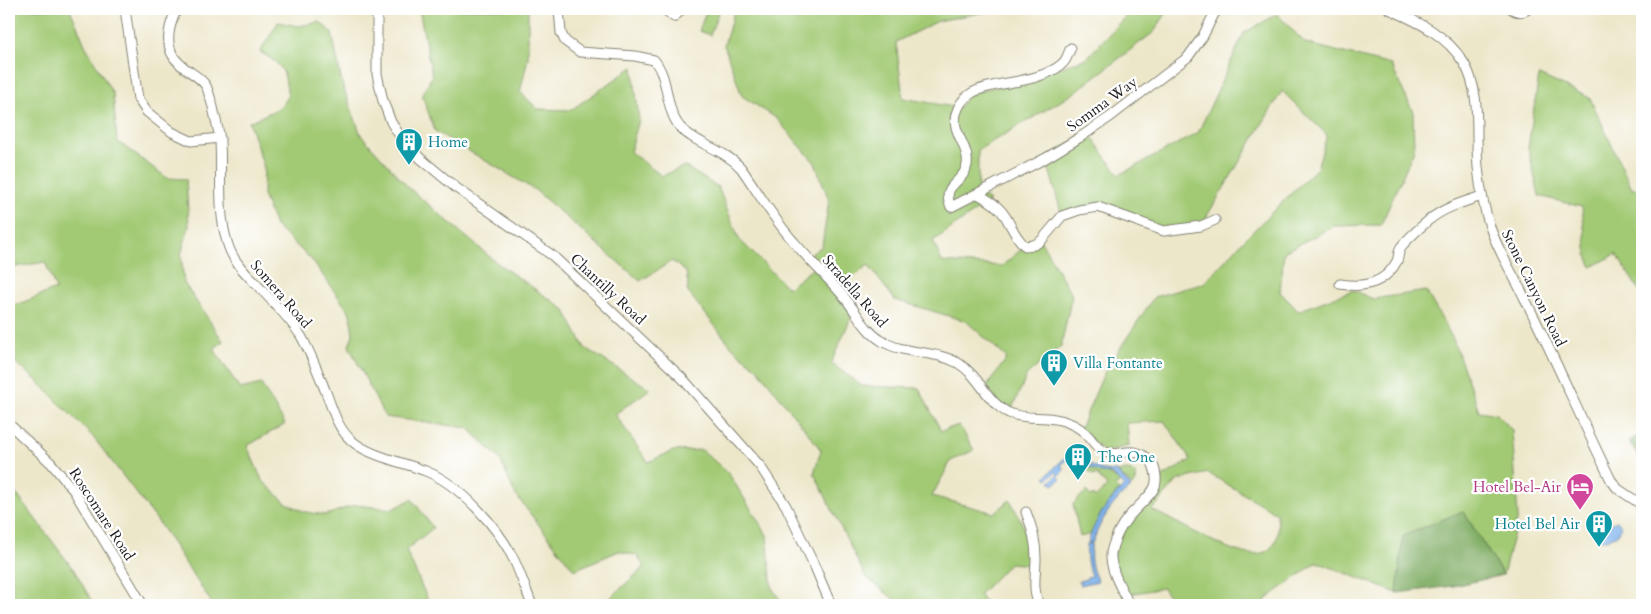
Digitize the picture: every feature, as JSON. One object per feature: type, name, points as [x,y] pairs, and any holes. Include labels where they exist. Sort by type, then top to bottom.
[{"type":"street","points":[[125,9],[138,99],[147,112],[172,132],[191,141],[220,138]]},
{"type":"street","name":"Somera Road","points":[[177,9],[169,29],[170,52],[180,64],[193,73],[206,86],[220,138],[223,228],[229,247],[238,264],[300,335],[315,365],[339,426],[351,440],[366,450],[430,473],[454,488],[471,504],[504,542],[532,605]]},
{"type":"street","name":"Chantilly Road","points":[[377,9],[377,74],[382,101],[390,122],[400,136],[420,158],[455,187],[553,256],[683,379],[760,466],[786,506],[831,605]]},
{"type":"street","name":"Stradella Road","points":[[559,9],[561,33],[566,41],[580,52],[635,56],[654,60],[662,73],[670,109],[682,129],[733,160],[741,168],[792,241],[845,298],[874,336],[893,347],[933,354],[957,362],[978,379],[991,399],[1000,408],[1010,413],[1022,416],[1055,418],[1080,429],[1096,447],[1104,452],[1116,453],[1130,450],[1139,452],[1152,462],[1157,479],[1155,488],[1151,496],[1125,520],[1117,534],[1110,556],[1114,574],[1130,605]]},
{"type":"street","points":[[664,9],[674,17],[682,9]]},
{"type":"street","name":"Somma Way","points":[[1069,50],[1067,58],[1062,64],[1047,73],[1027,80],[985,88],[970,94],[963,100],[956,113],[956,124],[966,153],[967,167],[948,192],[951,207],[1079,138],[1118,111],[1188,57],[1219,9]]},
{"type":"street","name":"Stone Canyon Road","points":[[1388,9],[1419,23],[1444,38],[1465,65],[1475,99],[1478,167],[1482,196],[1495,242],[1523,294],[1610,480],[1618,489],[1642,505]]},
{"type":"street","points":[[1512,9],[1519,11],[1528,9]]},
{"type":"street","points":[[978,194],[990,201],[1005,215],[1014,233],[1025,246],[1034,245],[1041,241],[1062,216],[1098,206],[1164,231],[1201,226],[1215,220]]},
{"type":"street","points":[[1340,284],[1355,286],[1376,282],[1392,269],[1398,260],[1399,248],[1431,219],[1444,211],[1482,196]]},
{"type":"street","name":"Roscomare Road","points":[[9,424],[51,463],[74,491],[143,605]]},
{"type":"street","points":[[1026,512],[1034,540],[1036,558],[1035,589],[1040,605]]},
{"type":"green space","points":[[9,9],[70,9],[85,45],[113,94],[117,141],[167,178],[186,179],[189,227],[181,254],[184,283],[223,341],[214,349],[240,389],[261,384],[285,424],[247,446],[262,480],[286,503],[305,512],[326,515],[355,505],[393,509],[412,499],[433,528],[406,550],[430,605],[213,605],[157,520],[93,437],[35,379],[9,357],[9,308],[56,289],[45,262],[9,268]]},
{"type":"green space","points":[[419,9],[528,9],[528,58],[520,92],[538,109],[571,110],[633,67],[639,120],[630,152],[662,176],[684,166],[718,187],[739,239],[788,288],[816,266],[807,257],[822,246],[829,200],[815,163],[776,118],[742,96],[724,45],[735,9],[1000,9],[938,21],[896,42],[903,98],[959,108],[969,94],[1041,74],[1087,58],[1132,9],[1169,9],[1154,32],[1071,95],[978,150],[978,194],[990,201],[933,241],[942,262],[1002,266],[1025,246],[1041,241],[1072,295],[1061,346],[1027,375],[1010,413],[985,389],[1007,358],[966,321],[895,300],[868,265],[838,290],[854,311],[831,363],[862,386],[919,388],[941,431],[959,425],[974,450],[951,461],[932,496],[994,513],[1010,500],[1028,539],[1031,565],[1010,563],[979,595],[988,605],[898,605],[896,601],[865,576],[814,473],[821,450],[758,369],[732,347],[687,291],[686,272],[672,261],[640,281],[535,190],[435,131],[422,95],[432,76]]},
{"type":"green space","points":[[707,9],[719,10],[710,35],[699,31]]},
{"type":"green space","points":[[1277,14],[1305,43],[1391,65],[1413,112],[1414,150],[1381,225],[1334,226],[1284,252],[1280,292],[1298,311],[1353,290],[1373,299],[1426,291],[1453,339],[1479,411],[1497,414],[1512,430],[1518,517],[1503,575],[1463,511],[1404,536],[1397,593],[1317,562],[1265,600],[1267,605],[1174,605],[1163,588],[1124,595],[1114,557],[1127,524],[1159,491],[1162,477],[1191,460],[1164,421],[1127,423],[1129,446],[1104,452],[1080,429],[1105,371],[1154,297],[1204,283],[1246,238],[1317,168],[1327,135],[1282,91],[1201,226],[1164,231],[1098,207],[1062,216],[1046,158],[1088,132],[1119,175],[1198,133],[1244,33]],"holes":[[[1208,473],[1276,513],[1278,523],[1276,540],[1267,551],[1260,554],[1251,554],[1236,551],[1222,545],[1152,510],[1178,480]]]},
{"type":"green space","points":[[278,22],[298,26],[320,22],[332,33],[342,84],[361,135],[409,188],[497,263],[564,309],[585,348],[650,389],[615,414],[648,462],[673,451],[702,450],[729,474],[767,535],[772,588],[784,605],[598,605],[607,601],[644,567],[638,556],[619,551],[574,570],[515,494],[500,459],[468,428],[385,417],[349,346],[353,334],[350,313],[311,259],[275,226],[263,195],[264,168],[249,122],[280,108],[288,97],[284,74],[279,65],[260,52]]},
{"type":"green space","points":[[1539,75],[1590,98],[1632,189],[1642,188],[1642,295],[1616,254],[1592,267],[1587,256],[1582,207],[1539,196],[1528,148]]},
{"type":"green space","points":[[1642,434],[1642,459],[1628,441]]},
{"type":"green space","points":[[1088,467],[1109,474],[1120,482],[1115,486],[1119,490],[1101,513],[1091,534],[1080,537],[1073,504],[1086,491],[1091,497],[1093,495],[1095,498],[1107,486],[1096,474],[1094,476],[1086,469]]},
{"type":"green space","points":[[1132,471],[1136,475],[1136,482],[1132,486],[1118,472]]},
{"type":"green space","points":[[9,487],[18,496],[74,570],[94,605],[9,605]]},
{"type":"green space","points":[[1463,511],[1503,575],[1453,586],[1397,593],[1403,536]]},
{"type":"water","points":[[1073,450],[1092,466],[1103,470],[1116,471],[1131,487],[1108,512],[1099,526],[1093,542],[1088,543],[1102,512],[1124,486],[1112,474],[1101,473],[1088,467],[1085,468],[1080,463],[1075,467],[1068,459],[1061,465],[1065,469],[1058,476],[1061,479],[1053,485],[1050,482],[1058,474],[1056,472],[1047,479],[1045,477]]},
{"type":"water","points":[[1617,521],[1621,525],[1617,535],[1607,540],[1600,539],[1601,532],[1605,527]]},
{"type":"water","points":[[1092,543],[1091,563],[1098,581],[1080,585],[1079,581],[1091,576],[1087,544]]},
{"type":"place","name":"Home","points":[[409,166]]},
{"type":"place","name":"Villa Fontante","points":[[1054,387]]},
{"type":"place","name":"The One","points":[[1078,481]]},
{"type":"place","name":"Hotel Bel-Air","points":[[1580,511]]},
{"type":"place","name":"Hotel Bel Air","points":[[1599,548]]}]
